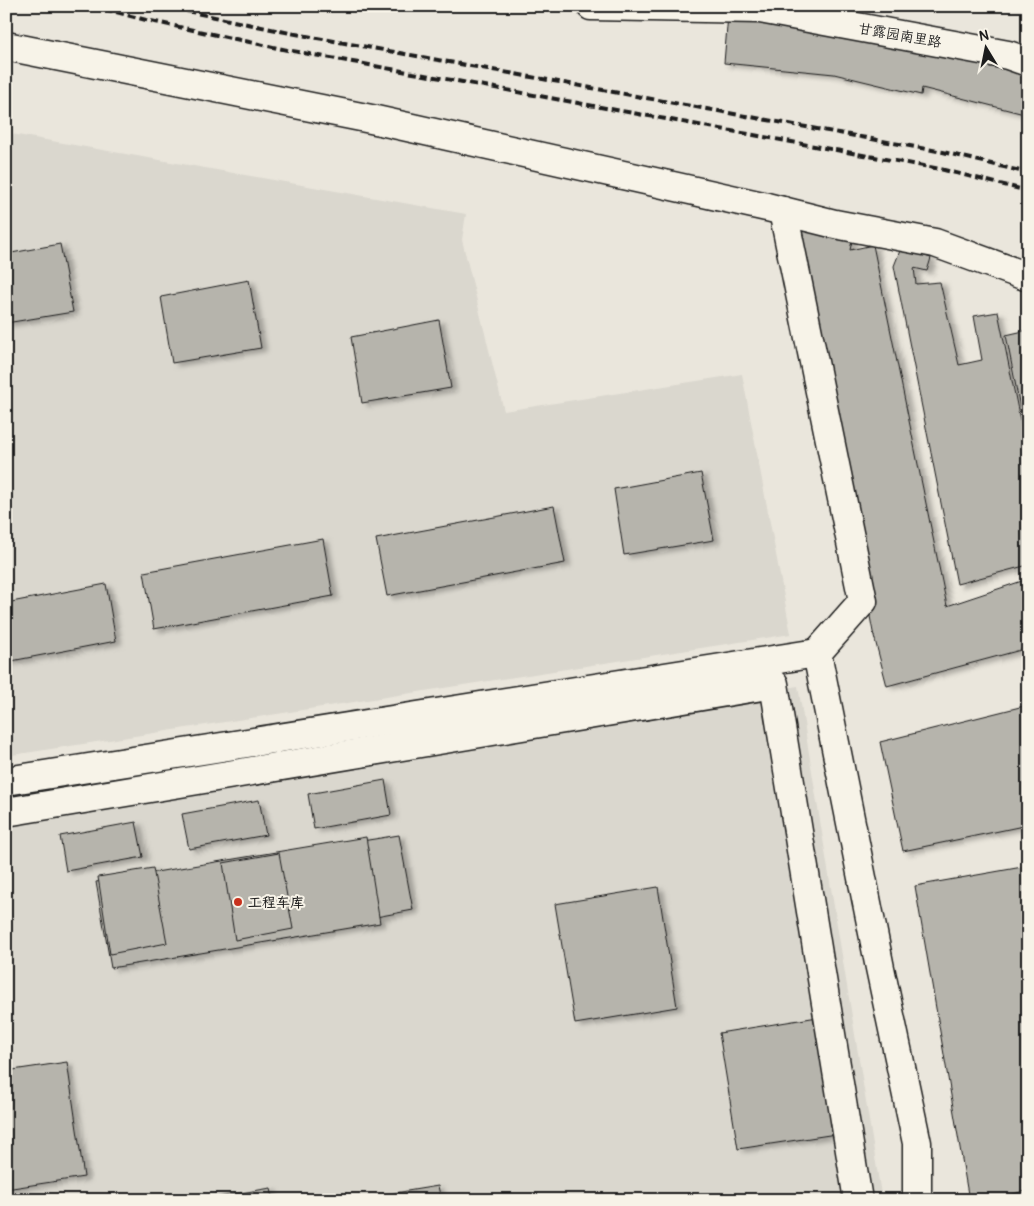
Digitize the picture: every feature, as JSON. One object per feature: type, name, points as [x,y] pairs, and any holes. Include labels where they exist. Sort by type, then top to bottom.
[{"type":"street","name":"甘露园南里路","points":[[591,6],[760,9],[1008,55],[1028,62]]},
{"type":"street","points":[[6,46],[376,120],[835,224],[935,243],[1028,277]]},
{"type":"street","points":[[6,781],[817,653],[863,601],[783,211]]},
{"type":"street","points":[[817,653],[917,1143],[917,1200]]},
{"type":"street","points":[[6,812],[774,684],[858,1200]]},
{"type":"shaded area","points":[[6,133],[466,214],[462,240],[504,411],[742,374],[791,634],[6,756]]},
{"type":"shaded area","points":[[798,686],[882,1200],[6,1200],[6,816]]},
{"type":"building","points":[[728,15],[936,50],[1028,75],[1028,115],[922,88],[921,95],[834,74],[724,63]]},
{"type":"building","points":[[802,225],[853,236],[850,250],[873,245],[947,606],[1028,579],[1028,648],[887,686],[873,632],[798,244]]},
{"type":"building","points":[[60,244],[73,312],[6,323],[6,254]]},
{"type":"building","points":[[901,248],[931,258],[927,271],[914,268],[916,284],[940,282],[959,365],[982,360],[974,316],[998,312],[1028,459],[1028,565],[957,584],[894,266]]},
{"type":"building","points":[[249,280],[261,348],[172,363],[161,297]]},
{"type":"building","points":[[439,320],[451,388],[362,403],[351,337]]},
{"type":"building","points":[[1028,330],[1028,412],[1021,413],[1006,335]]},
{"type":"building","points":[[1028,425],[1028,454],[1021,426]]},
{"type":"building","points":[[701,473],[714,540],[624,555],[614,489]]},
{"type":"building","points":[[554,506],[565,563],[387,596],[376,539]]},
{"type":"building","points":[[323,539],[333,596],[154,629],[144,572]]},
{"type":"building","points":[[106,584],[116,641],[6,662],[6,603]]},
{"type":"building","points":[[1028,705],[1028,825],[903,851],[880,742]]},
{"type":"building","points":[[385,780],[391,815],[314,829],[308,794]]},
{"type":"building","points":[[259,800],[266,835],[189,849],[182,814]]},
{"type":"building","points":[[136,822],[143,857],[66,871],[60,836]]},
{"type":"building","points":[[399,835],[413,910],[355,921],[344,844]]},
{"type":"building","name":"工程车库","points":[[366,837],[380,923],[111,968],[96,882]]},
{"type":"building","points":[[279,853],[293,929],[235,940],[223,863]]},
{"type":"building","points":[[1028,866],[1028,1190],[991,1200],[969,1200],[915,886]]},
{"type":"building","points":[[153,868],[167,943],[110,954],[98,877]]},
{"type":"building","points":[[658,887],[677,1007],[575,1024],[555,904]]},
{"type":"building","points":[[830,1015],[849,1132],[738,1149],[719,1033]]},
{"type":"building","points":[[67,1062],[84,1177],[6,1189],[6,1071]]},
{"type":"building","points":[[438,1186],[441,1200],[352,1200]]},
{"type":"building","points":[[271,1188],[273,1200],[199,1200]]},
{"type":"railway","points":[[93,6],[146,20],[287,50],[940,169],[1028,191]]},
{"type":"railway","points":[[163,6],[290,33],[943,152],[1028,173]]},
{"type":"place","name":"工程车库","points":[[238,902]]}]
